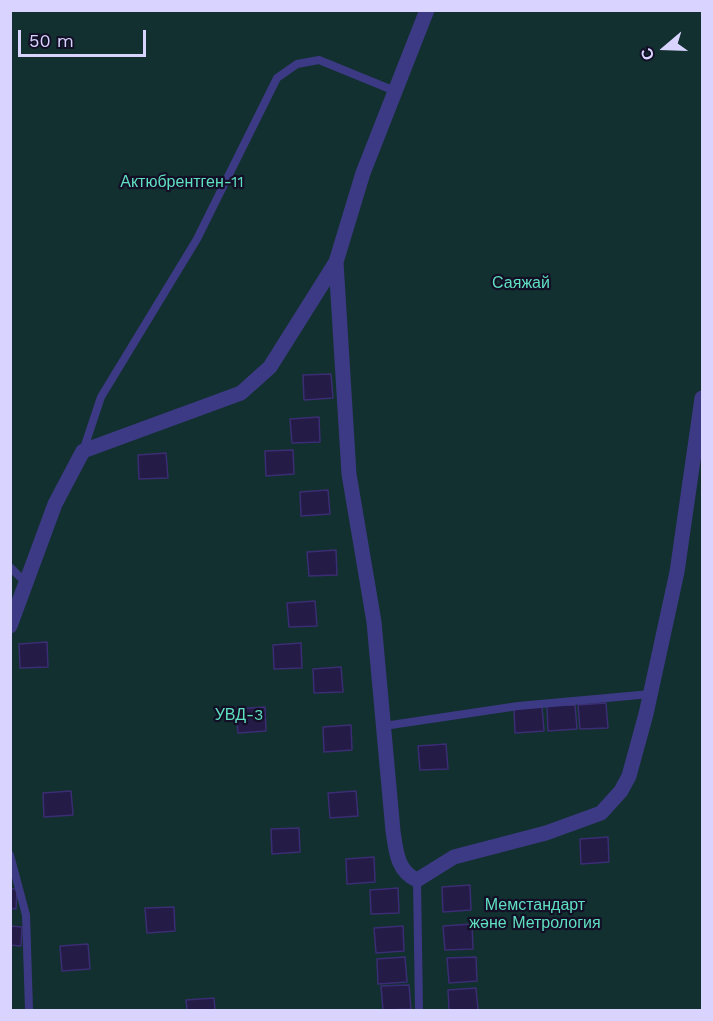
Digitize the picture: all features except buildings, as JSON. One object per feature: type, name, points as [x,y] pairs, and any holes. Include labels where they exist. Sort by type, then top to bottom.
[{"type":"street","points":[[10,626],[55,504],[82,451],[241,393],[270,367],[336,262],[363,173],[427,10]]},
{"type":"street","points":[[336,262],[349,474],[374,622],[398,861],[407,875],[417,880],[454,857],[546,833],[601,813],[612,804],[629,776],[651,694],[676,572],[702,398]]},
{"type":"lane","points":[[82,451],[101,397],[197,239],[277,78],[297,64],[319,60],[395,91]]},
{"type":"lane","points":[[10,567],[26,583]]},
{"type":"lane","points":[[384,726],[518,706],[651,694]]},
{"type":"lane","points":[[10,855],[26,915],[28,1011]]},
{"type":"lane","points":[[417,880],[419,1011]]},
{"type":"green space","points":[[10,11],[702,11],[702,1010],[11,1010]]},
{"type":"park label","name":"Актюбрентген-11","points":[[182,182]]},
{"type":"park label","name":"Саяжай","points":[[521,283]]},
{"type":"park label","name":"УВД-3","points":[[239,715]]},
{"type":"park label","name":"Мемстандарт және Метрология","points":[[535,914]]}]
